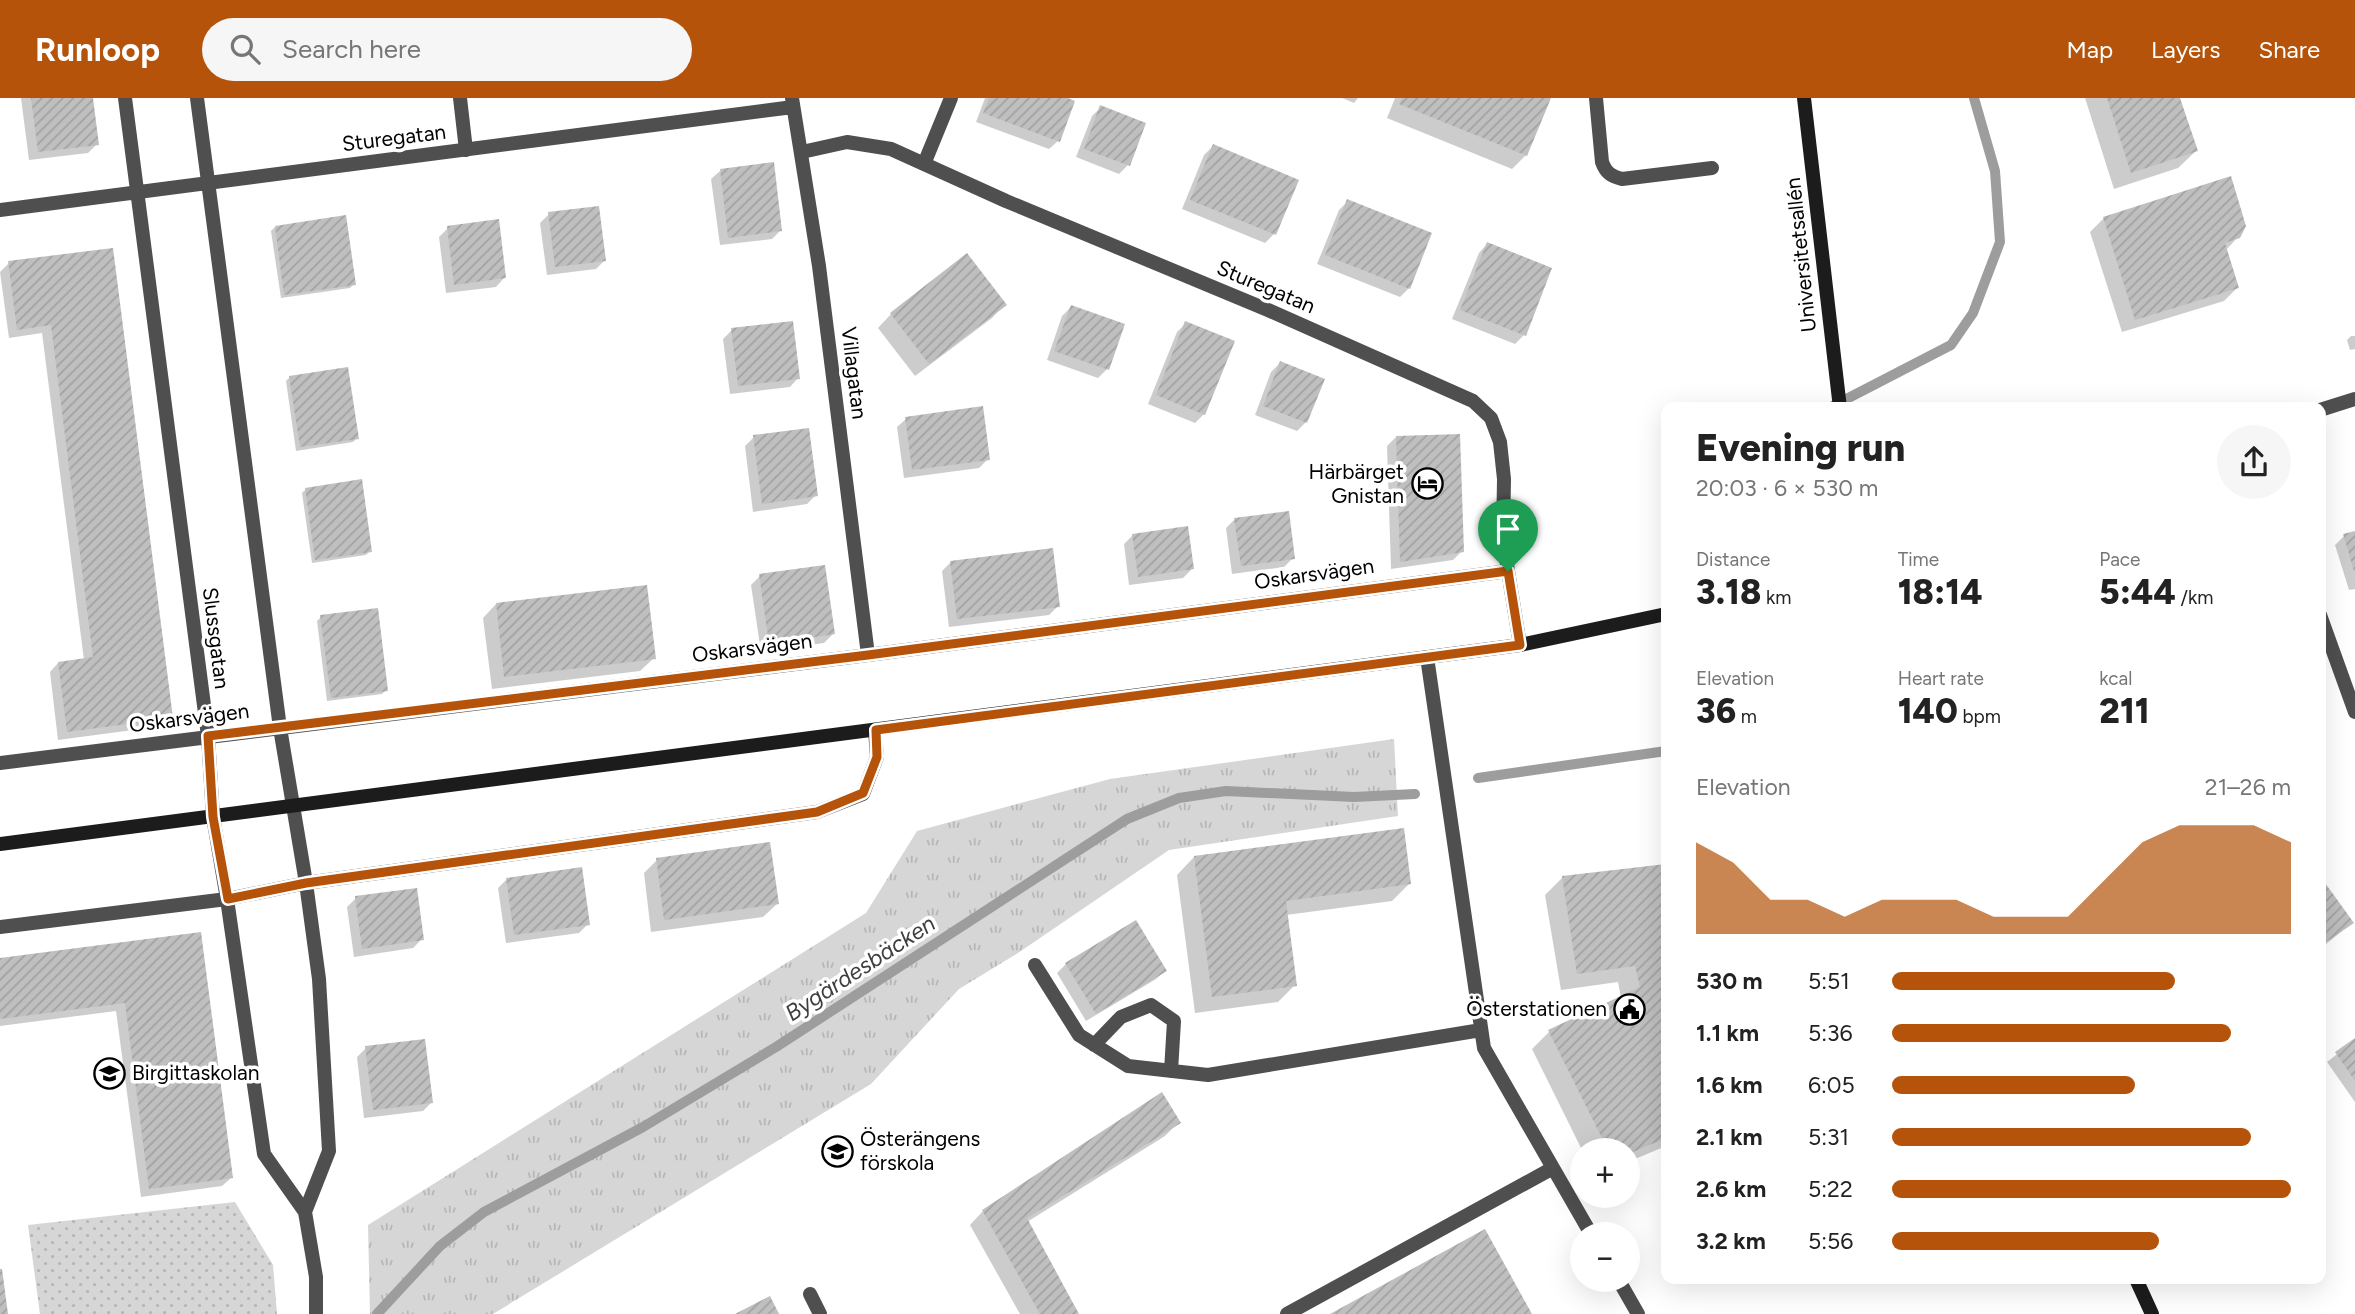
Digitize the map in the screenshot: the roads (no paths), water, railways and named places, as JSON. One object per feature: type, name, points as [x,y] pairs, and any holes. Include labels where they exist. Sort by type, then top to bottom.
[{"type":"street","name":"Slussgatan","points":[[125,98],[208,736],[213,817],[228,899],[264,1154],[305,1212],[316,1277],[316,1314]]},
{"type":"street","points":[[197,98],[280,727],[319,979],[329,1151],[305,1212]]},
{"type":"street","points":[[460,98],[466,150]]},
{"type":"street","points":[[924,164],[950,98]]},
{"type":"street","points":[[1596,98],[1602,162],[1605,170],[1612,176],[1622,179],[1712,168]]},
{"type":"street","name":"Universitetsallén","points":[[1804,98],[1839,402]]},
{"type":"street","name":"Sturegatan","points":[[0,210],[466,150],[792,103]]},
{"type":"street","name":"Villagatan","points":[[792,103],[802,152],[868,655]]},
{"type":"street","name":"Sturegatan","points":[[802,152],[848,142],[891,149],[1473,401],[1491,418],[1500,442],[1504,479],[1503,540],[1520,645]]},
{"type":"street","points":[[2326,409],[2355,399]]},
{"type":"street","name":"Oskarsvägen","points":[[0,763],[868,655],[1508,571]]},
{"type":"street","points":[[0,844],[1520,645],[1661,615]]},
{"type":"street","points":[[2326,632],[2355,712]]},
{"type":"street","points":[[1426,657],[1483,1048],[1584,1222]]},
{"type":"street","points":[[0,927],[228,899],[306,883],[817,812],[863,793],[877,757],[876,730]]},
{"type":"street","points":[[1035,964],[1079,1035],[1128,1066],[1208,1075],[1480,1030]]},
{"type":"street","points":[[1094,1045],[1121,1017],[1151,1005],[1174,1021],[1171,1071]]},
{"type":"street","points":[[1287,1314],[1553,1168]]},
{"type":"street","points":[[2138,1284],[2152,1314]]},
{"type":"street","points":[[1625,1292],[1638,1314]]},
{"type":"street","points":[[810,1294],[820,1314]]},
{"type":"waterway","name":"Bygärdesbäcken","points":[[1841,402],[1951,345],[1973,313],[2000,242],[1995,171],[1974,98]]},
{"type":"waterway","name":"Bygärdesbäcken","points":[[1478,778],[1661,752]]},
{"type":"waterway","name":"Bygärdesbäcken","points":[[377,1314],[440,1246],[484,1212],[643,1127],[776,1047],[1127,819],[1179,798],[1226,791],[1354,797],[1415,794]]},
{"type":"place","name":"Härbärget Gnistan","points":[[1427,484]]},
{"type":"place","name":"Österstationen","points":[[1630,1009]]},
{"type":"place","name":"Birgittaskolan","points":[[109,1073]]},
{"type":"place","name":"Österängens förskola","points":[[837,1151]]}]
